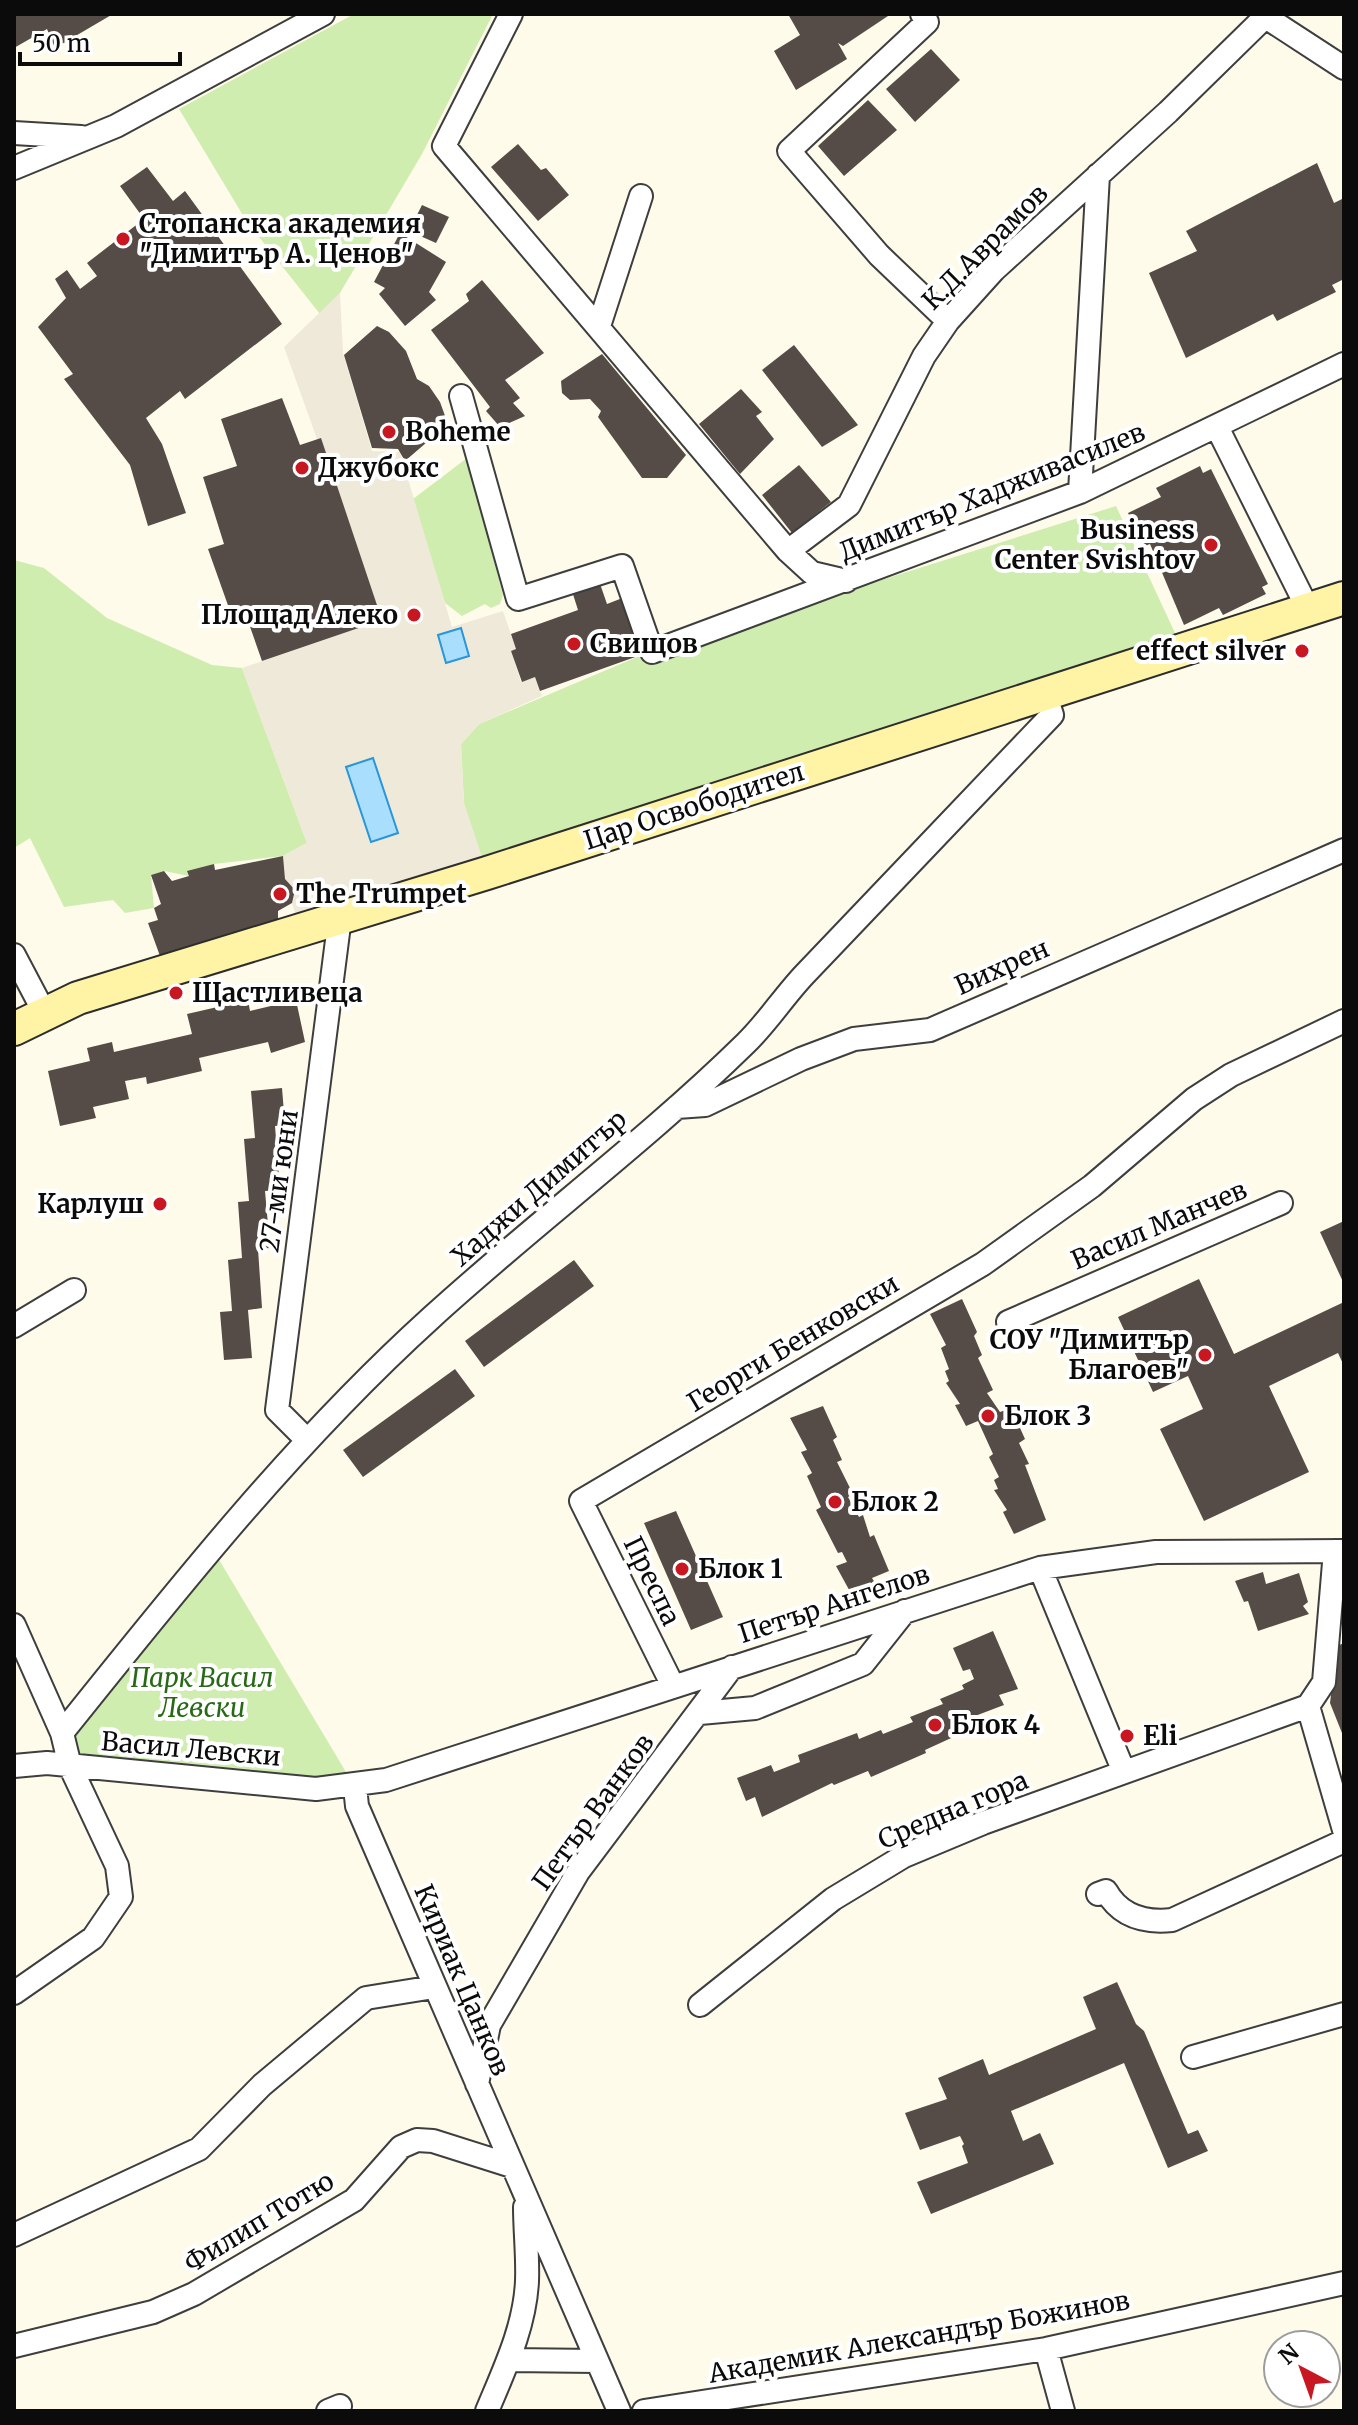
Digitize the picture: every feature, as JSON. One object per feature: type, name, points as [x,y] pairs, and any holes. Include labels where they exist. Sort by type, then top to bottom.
[{"type":"street","points":[[14,168],[116,126],[323,14]]},
{"type":"street","points":[[511,14],[444,146],[788,551],[812,573],[847,582]]},
{"type":"street","points":[[922,14],[927,22],[789,151],[858,232],[948,321]]},
{"type":"street","points":[[1264,15],[1344,68]]},
{"type":"street","name":"К.Д.Аврамов","points":[[788,551],[849,505],[924,356],[948,321],[994,270],[1168,112],[1264,15]]},
{"type":"street","points":[[14,133],[84,137]]},
{"type":"street","points":[[1080,492],[1098,175]]},
{"type":"street","points":[[599,326],[641,196]]},
{"type":"street","name":"Димитър Хадживасилев","points":[[461,396],[518,599],[622,566],[652,652],[847,582],[1080,492],[1344,364]]},
{"type":"street","points":[[1217,427],[1307,607]]},
{"type":"street","name":"Цар Освободител","points":[[14,1029],[44,1012],[1307,607],[1344,598]]},
{"type":"street","name":"Хаджи Димитър","points":[[62,1733],[201,1560],[307,1440],[432,1317],[677,1107],[748,1042],[809,970],[1052,715],[1045,693]]},
{"type":"street","name":"Вихрен","points":[[677,1107],[705,1105],[801,1059],[854,1039],[930,1030],[1344,850]]},
{"type":"street","name":"27-ми юни","points":[[307,1440],[277,1410],[340,917]]},
{"type":"street","points":[[14,955],[44,1012]]},
{"type":"street","name":"Георги Бенковски","points":[[581,1501],[983,1264],[1092,1186],[1194,1099],[1231,1075],[1344,1021]]},
{"type":"street","name":"Васил Манчев","points":[[1008,1322],[1281,1203]]},
{"type":"street","points":[[14,1326],[74,1290]]},
{"type":"street","name":"Преспа","points":[[581,1501],[673,1686]]},
{"type":"street","points":[[1340,1551],[1324,1682],[1308,1706],[1344,1830]]},
{"type":"street","name":"Петър Ангелов","points":[[355,1787],[386,1780],[1040,1568],[1156,1552],[1340,1551]]},
{"type":"street","points":[[1040,1568],[1124,1772]]},
{"type":"street","points":[[700,1713],[755,1708],[863,1664],[906,1610]]},
{"type":"street","points":[[14,1625],[62,1733],[70,1766],[14,1766]]},
{"type":"street","name":"Петър Ванков","points":[[477,2084],[489,2025],[578,1872],[732,1667]]},
{"type":"street","name":"Средна гора","points":[[700,2005],[833,1899],[904,1856],[983,1823],[1308,1706]]},
{"type":"street","name":"Васил Левски","points":[[70,1766],[316,1789],[355,1787]]},
{"type":"street","name":"Васил Левски","points":[[14,1993],[93,1938],[121,1897],[117,1866],[70,1766]]},
{"type":"street","name":"Кириак Цанков","points":[[355,1787],[357,1806],[619,2411]]},
{"type":"street","points":[[1098,1894],[1106,1891],[1115,1906],[1141,1920],[1172,1920],[1344,1841]]},
{"type":"street","points":[[14,2235],[199,2149],[262,2085],[366,1998],[434,1987]]},
{"type":"street","points":[[1193,2057],[1344,2014]]},
{"type":"street","name":"Филип Тотю","points":[[14,2346],[153,2312],[194,2294],[354,2200],[401,2147],[417,2140],[433,2141],[512,2166]]},
{"type":"street","name":"Кириак Цанков","points":[[487,2411],[509,2360],[527,2282],[525,2193]]},
{"type":"street","name":"Академик Александър Божинов","points":[[644,2411],[1046,2349],[1344,2283]]},
{"type":"street","points":[[1046,2349],[1063,2411]]},
{"type":"street","points":[[509,2360],[597,2361]]},
{"type":"green space","points":[[354,14],[493,14],[422,154],[340,293],[320,314],[247,222],[179,109]]},
{"type":"green space","points":[[467,458],[503,595],[500,604],[491,608],[485,604],[462,616],[445,603],[413,499]]},
{"type":"green space","points":[[1116,506],[1176,635],[487,873],[464,804],[461,744],[479,724],[637,657]]},
{"type":"green space","points":[[14,560],[44,568],[107,618],[212,665],[242,668],[307,843],[283,856],[214,864],[189,876],[164,871],[151,875],[154,908],[125,913],[113,900],[64,907],[30,838],[14,848]]},
{"type":"green space","name":"Парк Васил Левски","points":[[212,1548],[355,1787],[70,1766],[62,1733]]},
{"type":"shaded area","name":"Площад Алеко","points":[[340,293],[343,353],[372,451],[400,452],[452,627],[503,611],[516,649],[511,651],[521,682],[535,677],[542,696],[479,724],[461,744],[464,804],[487,873],[300,929],[292,903],[295,891],[285,879],[283,856],[307,843],[242,668],[382,620],[284,347]]},
{"type":"water","points":[[461,628],[469,656],[446,663],[438,635]]},
{"type":"water","points":[[373,758],[398,833],[371,842],[346,767]]},
{"type":"building","points":[[14,14],[113,14],[55,48],[47,29],[14,48]]},
{"type":"building","points":[[788,14],[891,14],[843,46],[838,43],[847,59],[796,90],[774,51],[800,35]]},
{"type":"building","points":[[931,49],[960,80],[915,122],[886,89]]},
{"type":"building","points":[[868,100],[897,130],[844,176],[818,146]]},
{"type":"building","points":[[518,144],[541,170],[546,168],[569,195],[538,221],[491,167]]},
{"type":"building","points":[[1317,163],[1334,203],[1344,198],[1344,279],[1332,285],[1336,292],[1277,321],[1273,314],[1186,358],[1149,273],[1197,251],[1186,231]]},
{"type":"building","points":[[147,167],[173,201],[185,191],[282,324],[185,399],[180,391],[146,418],[162,444],[186,513],[148,526],[130,465],[64,379],[73,374],[38,327],[66,298],[55,279],[67,270],[80,289],[97,276],[87,263],[144,219],[120,186]]},
{"type":"building","points":[[422,205],[449,217],[436,243],[409,231]]},
{"type":"building","points":[[400,233],[446,262],[429,292],[436,300],[405,326],[379,294],[385,288],[374,282]]},
{"type":"building","points":[[482,280],[544,353],[505,380],[520,398],[513,403],[525,416],[500,427],[486,411],[490,407],[431,330],[469,301],[466,294]]},
{"type":"building","points":[[377,326],[389,332],[406,351],[417,379],[429,386],[440,402],[448,424],[405,461],[398,449],[372,448],[344,355]]},
{"type":"building","points":[[794,345],[858,425],[822,447],[762,370]]},
{"type":"building","points":[[602,354],[686,455],[667,478],[642,478],[598,417],[601,411],[590,399],[570,400],[562,393],[561,381]]},
{"type":"building","points":[[741,389],[762,412],[756,416],[774,439],[740,474],[699,424]]},
{"type":"building","points":[[282,398],[300,445],[321,438],[382,620],[262,661],[248,621],[235,625],[208,549],[224,544],[203,477],[237,466],[221,419]]},
{"type":"building","points":[[799,465],[831,502],[792,533],[762,495]]},
{"type":"building","name":"Business Center Svishtov","points":[[1200,466],[1203,473],[1211,469],[1268,584],[1262,587],[1266,594],[1223,615],[1219,608],[1184,625],[1150,544],[1145,546],[1128,513],[1161,497],[1156,488]]},
{"type":"building","points":[[598,578],[607,604],[625,597],[642,644],[634,646],[638,656],[540,691],[535,677],[522,682],[511,651],[516,649],[511,634],[578,610],[571,588]]},
{"type":"building","points":[[283,856],[285,879],[295,890],[292,903],[278,911],[278,920],[160,956],[148,923],[158,920],[154,908],[161,904],[151,875],[164,871],[172,881],[189,876],[187,871],[214,864],[215,870]]},
{"type":"building","points":[[248,1000],[250,1011],[296,1000],[305,1042],[271,1053],[268,1042],[199,1058],[202,1071],[147,1084],[146,1077],[125,1081],[129,1099],[93,1107],[96,1118],[60,1126],[48,1071],[90,1061],[87,1048],[112,1042],[114,1052],[192,1034],[187,1014]]},
{"type":"building","points":[[282,1088],[285,1125],[275,1126],[280,1190],[265,1191],[270,1248],[258,1249],[262,1308],[248,1310],[252,1358],[224,1360],[220,1312],[232,1311],[228,1260],[242,1258],[238,1202],[249,1201],[244,1139],[255,1138],[251,1091]]},
{"type":"building","points":[[1344,1221],[1344,1284],[1320,1232]]},
{"type":"building","points":[[574,1260],[594,1286],[484,1367],[465,1341]]},
{"type":"building","points":[[1199,1279],[1234,1354],[1344,1302],[1344,1366],[1338,1353],[1269,1386],[1309,1472],[1204,1521],[1160,1429],[1203,1409],[1188,1376],[1153,1392],[1118,1317]]},
{"type":"building","name":"Блок 3","points":[[962,1299],[977,1332],[974,1336],[982,1355],[978,1358],[993,1390],[987,1393],[1000,1412],[1011,1408],[1025,1439],[1019,1443],[1029,1464],[1025,1465],[1046,1520],[1014,1534],[1003,1512],[1007,1510],[994,1490],[998,1489],[994,1480],[999,1477],[989,1457],[993,1454],[978,1421],[966,1426],[955,1405],[960,1404],[946,1383],[949,1381],[945,1371],[949,1369],[941,1348],[946,1345],[930,1314]]},
{"type":"building","points":[[455,1369],[475,1396],[363,1477],[343,1450]]},
{"type":"building","name":"Блок 2","points":[[823,1406],[837,1437],[833,1440],[842,1460],[837,1462],[853,1494],[848,1497],[859,1517],[863,1515],[870,1537],[874,1535],[889,1571],[872,1578],[878,1588],[853,1597],[836,1566],[847,1562],[842,1552],[838,1553],[816,1510],[821,1507],[807,1476],[812,1473],[801,1452],[807,1450],[790,1418]]},
{"type":"building","name":"Блок 1","points":[[676,1511],[723,1617],[691,1630],[644,1523]]},
{"type":"building","points":[[1263,1572],[1266,1584],[1299,1573],[1308,1602],[1303,1606],[1309,1614],[1258,1631],[1248,1601],[1244,1602],[1235,1581]]},
{"type":"building","name":"Блок 4","points":[[993,1631],[1018,1689],[999,1695],[1004,1705],[975,1716],[977,1720],[957,1729],[960,1734],[925,1750],[926,1753],[871,1777],[868,1771],[834,1785],[832,1783],[762,1817],[755,1797],[746,1801],[737,1778],[771,1765],[774,1772],[800,1762],[798,1755],[857,1733],[859,1739],[881,1730],[883,1734],[913,1722],[910,1717],[943,1704],[940,1699],[964,1689],[962,1685],[974,1679],[970,1669],[963,1671],[953,1648]]},
{"type":"building","points":[[1344,1643],[1344,1738],[1330,1703],[1337,1646]]},
{"type":"building","points":[[1117,1982],[1136,2024],[1144,2031],[1188,2134],[1198,2130],[1208,2151],[1168,2168],[1124,2063],[1011,2111],[1023,2141],[1040,2133],[1054,2164],[931,2214],[917,2182],[968,2163],[964,2144],[960,2136],[920,2150],[905,2113],[947,2099],[938,2078],[983,2059],[989,2075],[1096,2029],[1083,1997]]},
{"type":"place","name":"Стопанска академия \"Димитър А. Ценов\"","points":[[123,239]]},
{"type":"place","name":"Boheme","points":[[389,432]]},
{"type":"place","name":"Джубокс","points":[[302,468]]},
{"type":"place","name":"Business Center Svishtov","points":[[1211,545]]},
{"type":"place","name":"Площад Алеко","points":[[414,615]]},
{"type":"place","name":"Свищов","points":[[574,644]]},
{"type":"place","name":"effect silver","points":[[1302,651]]},
{"type":"place","name":"The Trumpet","points":[[280,894]]},
{"type":"place","name":"Щастливеца","points":[[176,993]]},
{"type":"place","name":"Карлуш","points":[[160,1204]]},
{"type":"place","name":"СОУ \"Димитър Благоев\"","points":[[1205,1355]]},
{"type":"place","name":"Блок 3","points":[[988,1416]]},
{"type":"place","name":"Блок 2","points":[[835,1502]]},
{"type":"place","name":"Блок 1","points":[[682,1569]]},
{"type":"place","name":"Блок 4","points":[[935,1725]]},
{"type":"place","name":"Eli","points":[[1127,1736]]}]
